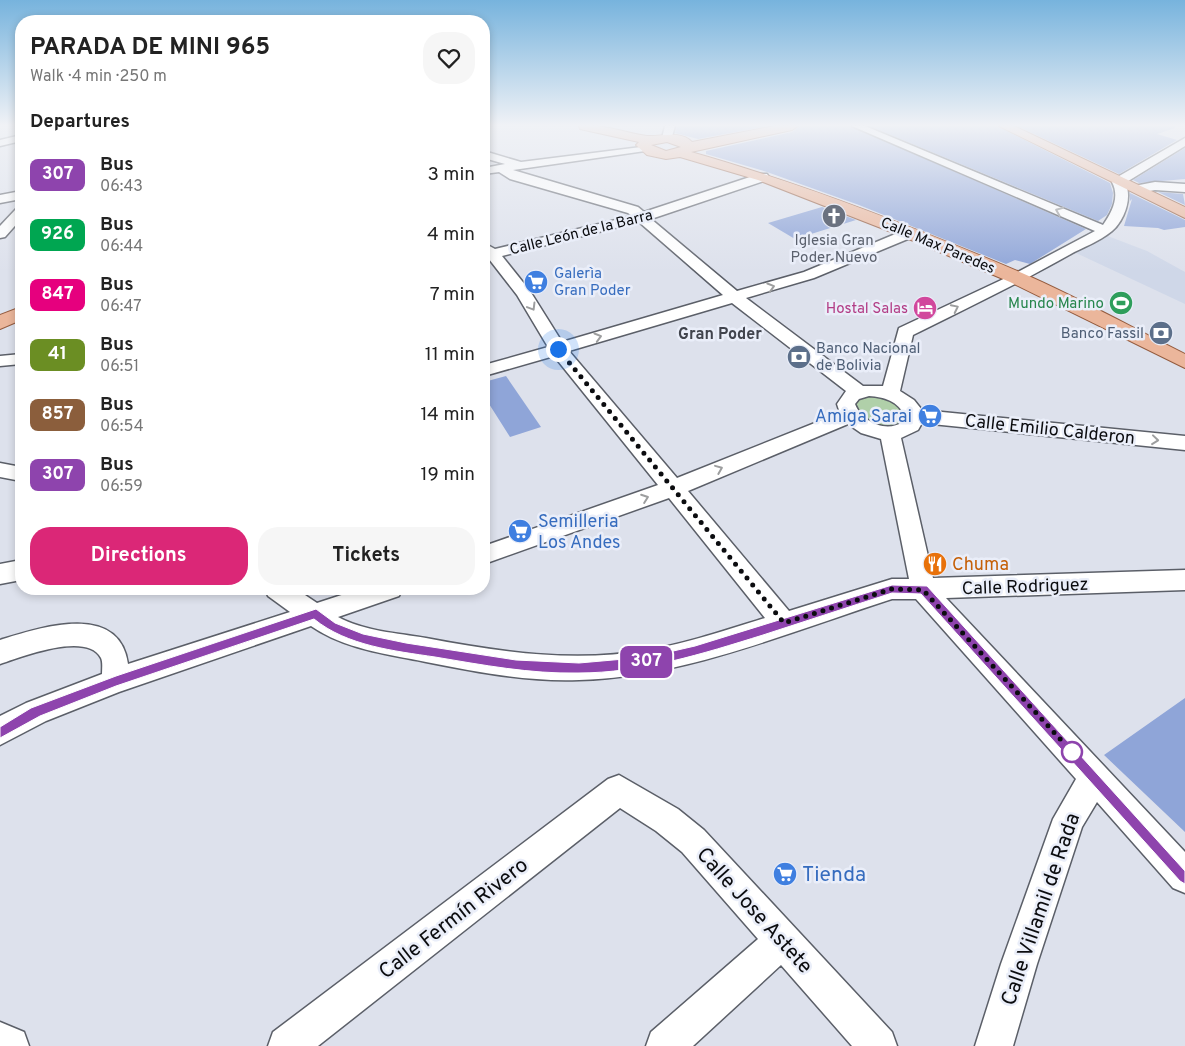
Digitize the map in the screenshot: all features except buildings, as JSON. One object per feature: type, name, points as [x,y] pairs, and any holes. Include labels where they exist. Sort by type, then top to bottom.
[{"type":"main road","name":"Calle Max Paredes","points":[[757,175],[910,233],[1017,278],[1185,362]]},
{"type":"main road","points":[[1103,175],[1185,214]]},
{"type":"main road","points":[[0,323],[15,316]]},
{"type":"street","points":[[499,182],[510,175]]},
{"type":"street","points":[[528,175],[633,210],[736,298],[859,392]]},
{"type":"street","points":[[973,175],[1104,230]]},
{"type":"street","points":[[890,393],[905,332],[1017,278],[1074,246],[1095,237],[1110,226],[1120,209],[1122,189],[1118,182],[1129,175]]},
{"type":"street","name":"Calle León de la Barra","points":[[490,252],[643,217],[763,177]]},
{"type":"street","points":[[1138,190],[1155,186],[1185,188]]},
{"type":"street","points":[[0,199],[15,196]]},
{"type":"street","points":[[1,233],[15,218]]},
{"type":"street","points":[[1,233],[15,231]]},
{"type":"street","points":[[490,369],[736,298],[844,262],[910,233]]},
{"type":"street","points":[[490,256],[524,294],[558,349],[784,623]]},
{"type":"street","points":[[0,361],[15,359]]},
{"type":"street","points":[[868,390],[890,393],[907,403],[915,416],[914,423],[909,428],[890,433],[867,428],[850,416],[846,404],[848,399],[859,392],[868,390]]},
{"type":"street","points":[[490,554],[674,488],[850,416]]},
{"type":"street","name":"Calle Emilio Calderon","points":[[915,416],[1185,442]]},
{"type":"street","points":[[890,433],[923,590],[1185,876]]},
{"type":"street","points":[[0,470],[15,473]]},
{"type":"street","points":[[0,574],[15,571]]},
{"type":"street","name":"Calle Rodriguez","points":[[286,595],[331,626],[363,638],[406,648],[522,666],[579,668],[647,662],[685,654],[892,589],[923,590],[1185,580]]},
{"type":"street","points":[[0,732],[36,712],[116,681],[372,595]]},
{"type":"street","points":[[0,652],[66,634],[86,634],[103,640],[112,652],[116,681]]},
{"type":"street","name":"Calle Villamil de Rada","points":[[994,1046],[1019,964],[1069,819],[1095,776]]},
{"type":"street","name":"Calle Jose Astete","points":[[619,790],[667,820],[693,841],[878,1046]]},
{"type":"street","name":"Calle Fermín Rivero","points":[[287,1046],[619,790]]},
{"type":"street","points":[[665,1046],[782,941]]},
{"type":"street","points":[[0,1041],[10,1046]]},
{"type":"shaded area","points":[[1105,235],[1147,251],[1185,272],[1185,304],[1074,252]]},
{"type":"green space","points":[[866,397],[887,399],[896,404],[904,412],[902,421],[882,426],[870,421],[855,407],[856,402]]},
{"type":"bus line","name":"307","points":[[0,732],[36,712],[116,681],[316,614],[331,626],[363,638],[406,648],[489,662],[579,668],[647,662],[695,651],[892,589],[923,590],[1185,876]]},
{"type":"place","name":"Iglesia Gran Poder Nuevo","points":[[834,216]]},
{"type":"place","name":"Galerìa Gran Poder","points":[[536,282]]},
{"type":"place","name":"Mundo Marino","points":[[1121,303]]},
{"type":"place","name":"Hostal Salas","points":[[925,308]]},
{"type":"place","name":"Banco Fassil","points":[[1161,333]]},
{"type":"place","name":"Banco Nacional de Bolivia","points":[[799,357]]},
{"type":"place","name":"Amiga Sarai","points":[[930,416]]},
{"type":"place","name":"Semilleria Los Andes","points":[[520,531]]},
{"type":"place","name":"Chuma","points":[[935,564]]},
{"type":"place","name":"Tienda","points":[[785,874]]},
{"type":"district","name":"Gran Poder","points":[[720,333]]},
{"type":"route","points":[[558,349],[784,623],[892,589],[923,590],[1072,752]]}]
